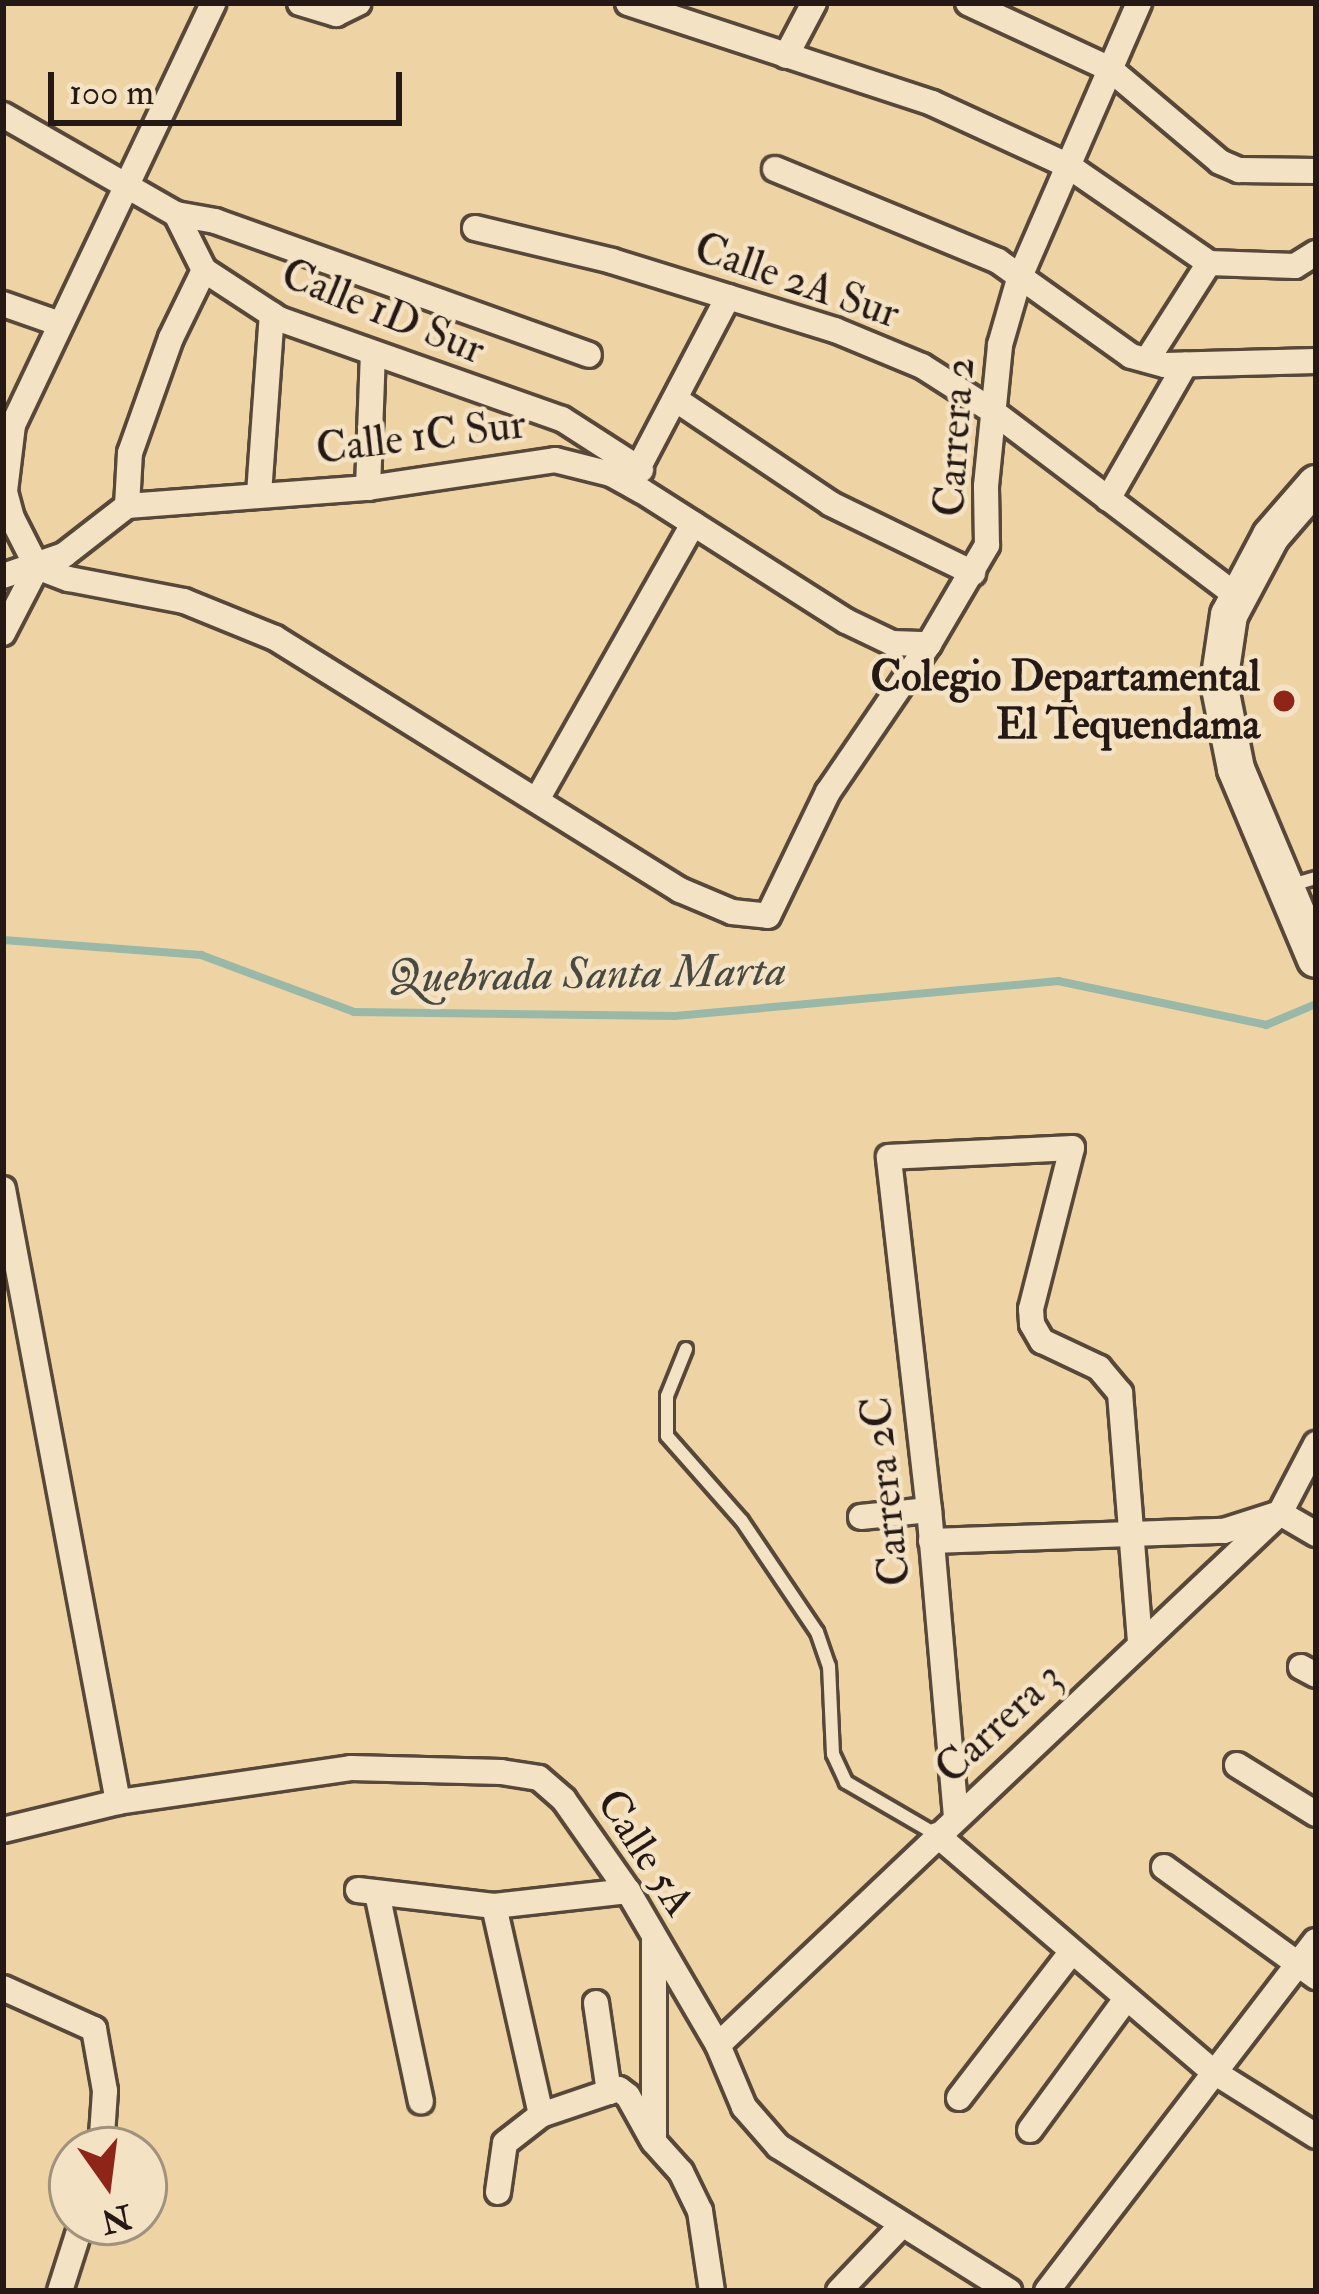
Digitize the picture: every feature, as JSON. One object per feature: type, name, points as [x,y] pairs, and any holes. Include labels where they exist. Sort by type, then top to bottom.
[{"type":"main road","points":[[1316,484],[1271,536],[1229,615],[1219,683],[1235,769],[1300,882],[1316,959]]},
{"type":"street","points":[[213,3],[13,425],[4,491],[12,518],[38,567],[69,579],[203,607],[275,638],[538,798],[693,524]]},
{"type":"street","points":[[299,3],[336,14],[358,4]]},
{"type":"street","points":[[628,3],[932,103],[1067,165],[1209,263],[1310,258]]},
{"type":"street","points":[[786,56],[814,3]]},
{"type":"street","points":[[968,3],[1110,69],[1159,107],[1188,141],[1239,170],[1316,171]]},
{"type":"street","name":"Carrera 2","points":[[538,798],[680,890],[732,912],[768,916],[828,792],[929,644],[987,544],[991,410],[1000,345],[1019,278],[1139,3]]},
{"type":"street","points":[[3,115],[176,214],[215,221],[589,355]]},
{"type":"street","points":[[776,169],[998,261],[1131,356],[1185,364],[1316,361]]},
{"type":"street","points":[[3,576],[64,555],[127,506],[130,453],[171,338],[204,270],[176,214]]},
{"type":"street","name":"Calle 2A Sur","points":[[475,229],[612,261],[835,330],[922,366],[991,410],[1238,597]]},
{"type":"street","points":[[1147,360],[1209,263]]},
{"type":"street","name":"Calle 1D Sur","points":[[204,270],[272,314],[562,419],[636,477]]},
{"type":"street","points":[[636,477],[728,297]]},
{"type":"street","points":[[3,304],[60,324]]},
{"type":"street","points":[[259,494],[272,314]]},
{"type":"street","points":[[368,488],[373,354]]},
{"type":"street","points":[[1108,499],[1185,364]]},
{"type":"street","points":[[678,401],[831,504],[973,573]]},
{"type":"street","name":"Calle 1C Sur","points":[[127,506],[368,488],[555,460],[636,477],[693,524],[847,620],[892,643],[929,644]]},
{"type":"street","points":[[3,633],[38,567]]},
{"type":"street","name":"Carrera 2C","points":[[946,1826],[929,1510],[889,1157],[1072,1148],[1030,1309],[1032,1324],[1042,1341],[1114,1379],[1120,1393],[1131,1534]]},
{"type":"street","points":[[3,1189],[15,1301],[118,1802]]},
{"type":"street","name":"Carrera 3","points":[[718,2045],[1280,1513],[1316,1444]]},
{"type":"street","points":[[861,1516],[929,1510]]},
{"type":"street","points":[[931,1541],[1224,1531],[1280,1513],[1316,1534]]},
{"type":"street","points":[[1131,1534],[1140,1644]]},
{"type":"street","points":[[1238,1765],[1316,1814]]},
{"type":"street","name":"Calle 5A","points":[[3,1830],[118,1802],[351,1768],[501,1772],[539,1778],[564,1800],[628,1891],[718,2045],[744,2107],[778,2146],[900,2227],[1009,2291]]},
{"type":"street","points":[[946,1826],[1070,1954],[1214,2072],[1316,2136]]},
{"type":"street","points":[[1164,1867],[1306,1971]]},
{"type":"street","points":[[421,2101],[367,1892],[494,1906],[628,1891]]},
{"type":"street","points":[[494,1906],[542,2116]]},
{"type":"street","points":[[654,1937],[654,2142]]},
{"type":"street","points":[[1047,2291],[1214,2072],[1306,1971],[1316,1942]]},
{"type":"street","points":[[959,2098],[1070,1954]]},
{"type":"street","points":[[3,1988],[94,2030],[105,2091],[103,2126]]},
{"type":"street","points":[[1030,2130],[1125,2000]]},
{"type":"street","points":[[596,2003],[609,2092]]},
{"type":"street","points":[[498,2192],[505,2143],[542,2116],[620,2089],[654,2142],[681,2172],[700,2211],[712,2291]]},
{"type":"street","points":[[839,2291],[900,2227]]},
{"type":"street","points":[[60,2291],[74,2246]]},
{"type":"lane","points":[[686,1349],[667,1396],[668,1436],[742,1521],[817,1633],[829,1666],[833,1754],[847,1782],[946,1826]]},
{"type":"waterway","name":"Quebrada Santa Marta","points":[[3,940],[201,955],[354,1012],[675,1016],[1058,981],[1266,1025],[1316,1004]]},
{"type":"place","name":"Colegio Departamental El Tequendama","points":[[1284,701]]}]
